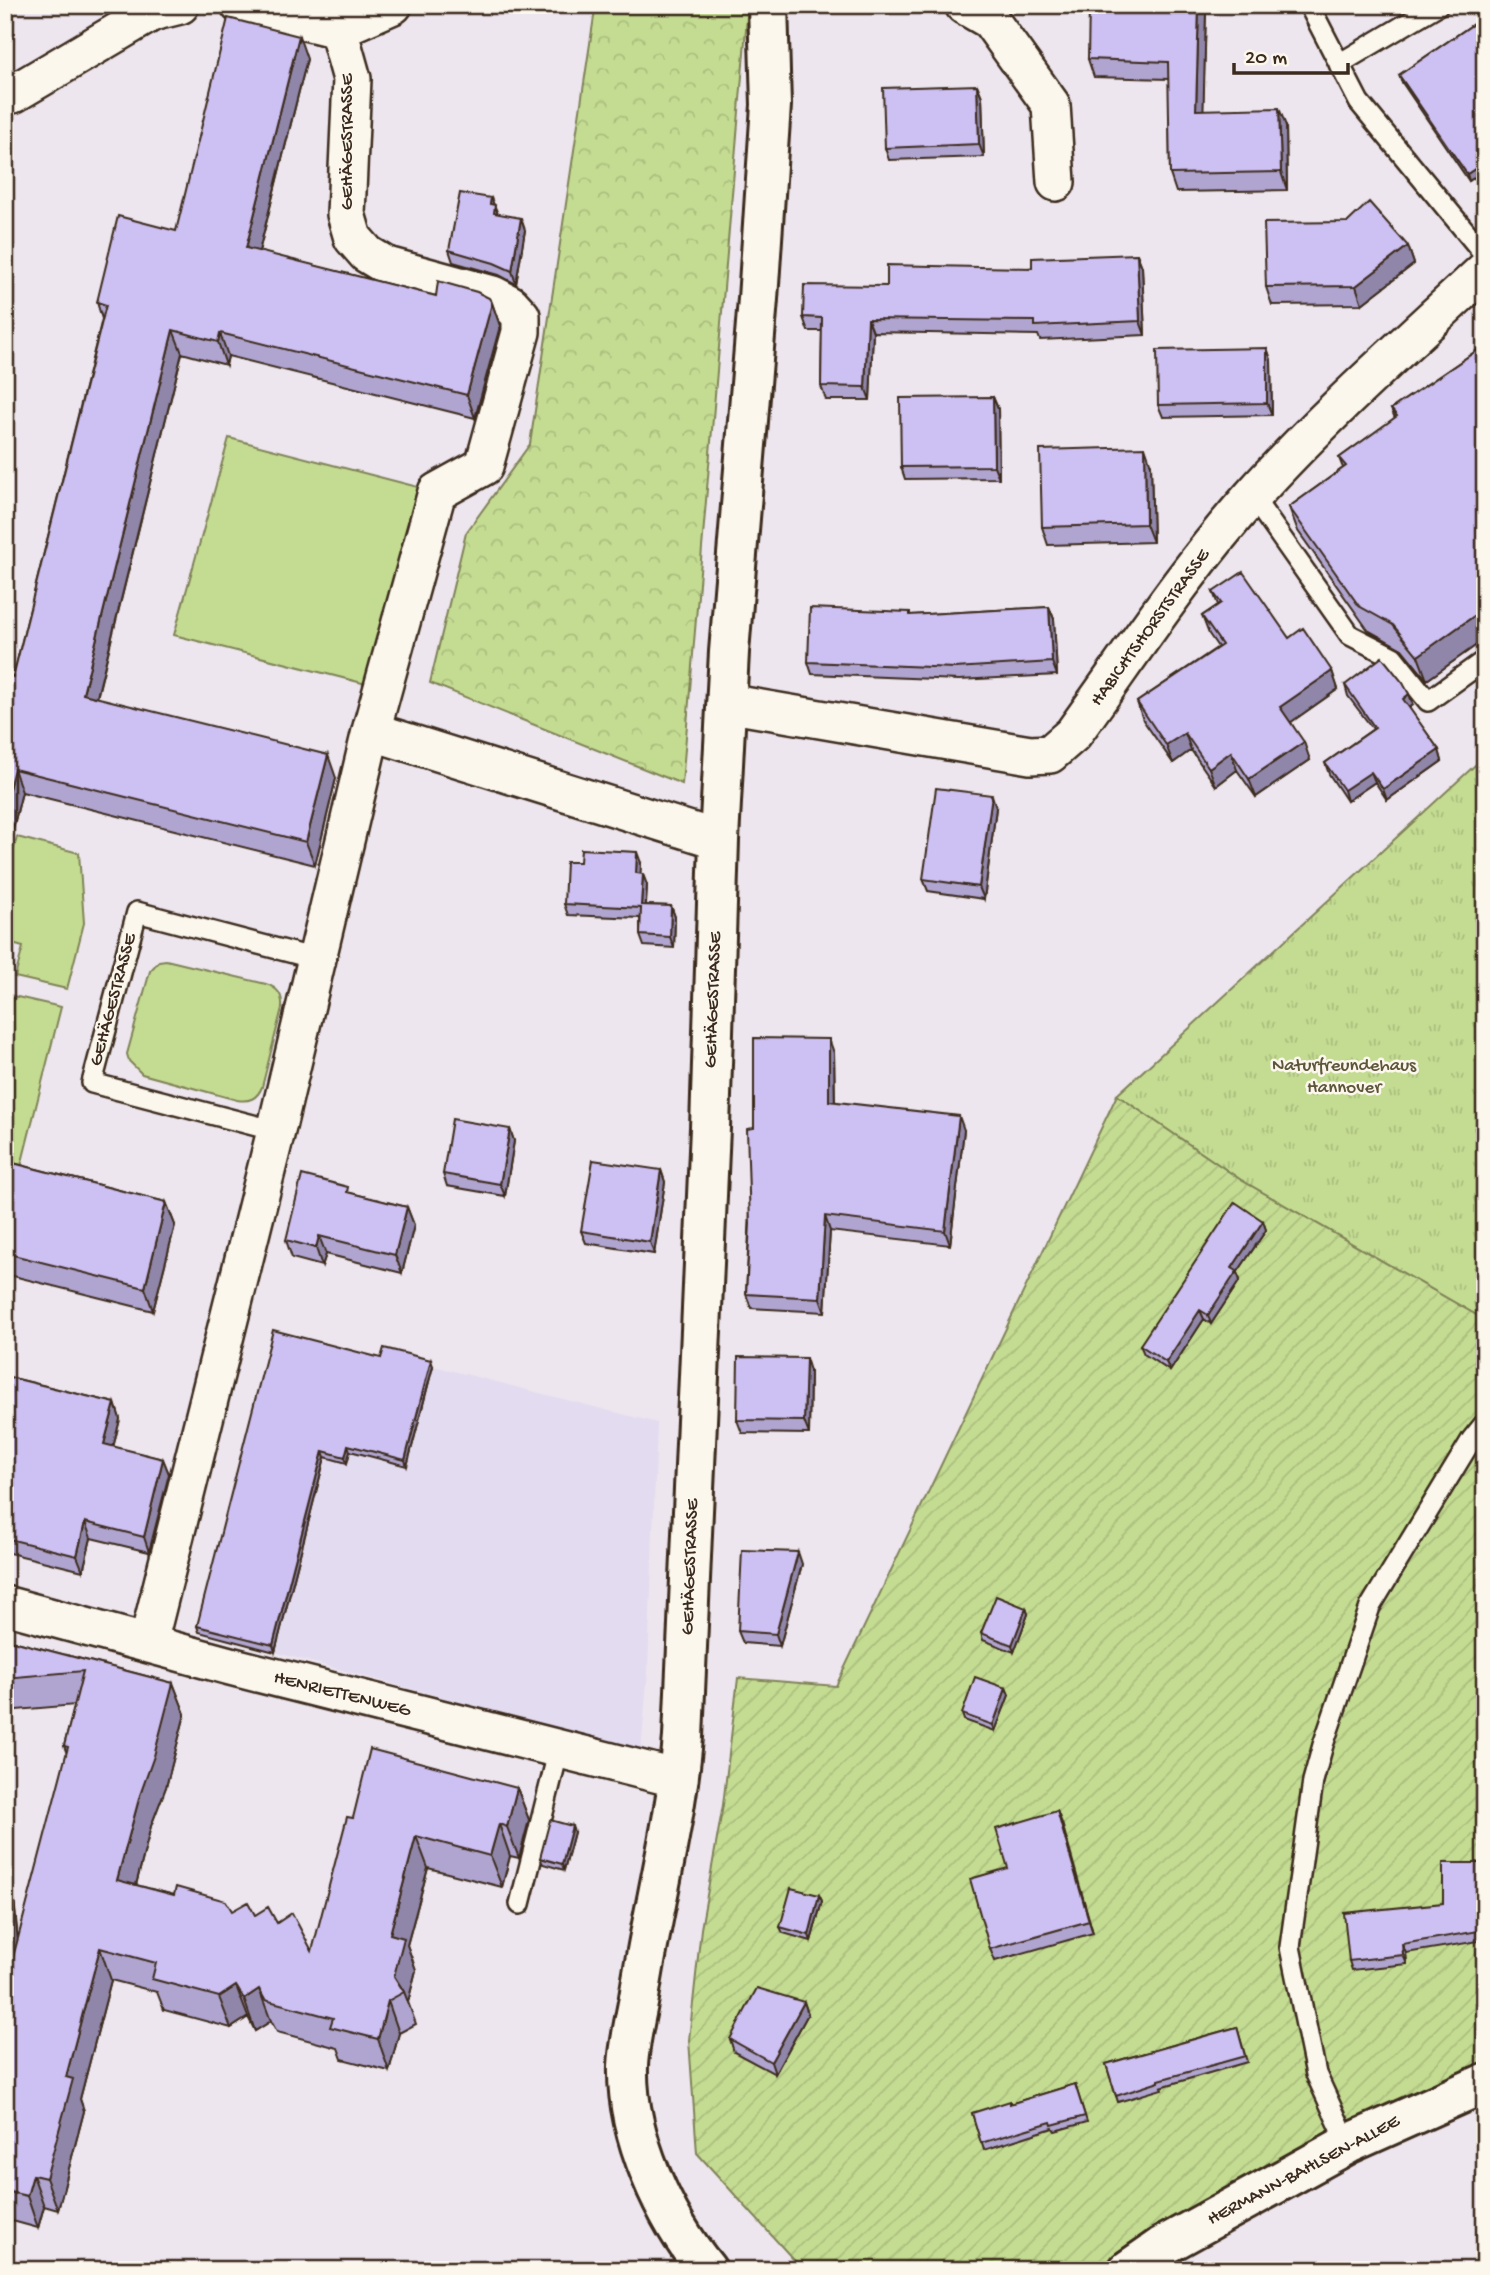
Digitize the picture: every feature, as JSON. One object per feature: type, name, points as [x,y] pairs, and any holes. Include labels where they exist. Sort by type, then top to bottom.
[{"type":"street","points":[[5,92],[13,94],[152,12],[180,5]]},
{"type":"street","points":[[240,5],[338,29],[393,5]]},
{"type":"street","name":"GEHÄGESTRASSE","points":[[707,2270],[660,2200],[643,2152],[632,2107],[628,2066],[648,1938],[679,1779],[710,1128],[726,704],[771,104],[768,5]]},
{"type":"street","points":[[964,5],[990,20],[1051,105],[1056,182]]},
{"type":"street","name":"GEHÄGESTRASSE","points":[[148,1643],[276,1130],[371,731],[437,492],[484,466],[522,332],[521,316],[510,304],[493,295],[387,266],[367,254],[353,238],[346,214],[352,79],[338,29]]},
{"type":"street","name":"HABICHTSHORSTSTRASSE","points":[[726,704],[1030,755],[1050,754],[1073,734],[1197,565],[1252,496],[1336,410],[1485,270]]},
{"type":"street","points":[[371,731],[719,840]]},
{"type":"street","name":"HENRIETTENWEG","points":[[5,1605],[679,1779]]},
{"type":"street","name":"HERMANN-BAHLSEN-ALLEE","points":[[1128,2270],[1161,2247],[1348,2144],[1485,2083]]},
{"type":"lane","points":[[1309,5],[1359,102],[1485,255]]},
{"type":"lane","points":[[1339,64],[1438,5]]},
{"type":"lane","points":[[1252,496],[1350,635],[1393,657],[1428,701],[1485,660]]},
{"type":"lane","name":"GEHÄGESTRASSE","points":[[276,1130],[92,1083],[137,912],[316,959]]},
{"type":"lane","points":[[1348,2144],[1317,2074],[1290,1947],[1313,1781],[1370,1606],[1472,1439],[1485,1423]]},
{"type":"lane","points":[[520,1904],[559,1749]]},
{"type":"shaded area","points":[[275,1336],[383,1364],[386,1354],[657,1423],[648,1670],[641,1750],[199,1632]]},
{"type":"green space","points":[[659,5],[748,5],[682,784],[430,683],[466,533],[530,444],[595,10]]},
{"type":"green space","points":[[229,438],[437,492],[382,688],[174,635]]},
{"type":"green space","name":"Naturfreundehaus Hannover","points":[[1485,756],[1485,1320],[1241,1180],[1117,1095]]},
{"type":"green space","points":[[17,837],[79,853],[84,923],[67,989],[15,977],[23,947],[5,942],[5,882]]},
{"type":"green space","points":[[166,960],[266,984],[279,993],[282,1008],[262,1087],[255,1097],[237,1100],[142,1074],[129,1061],[127,1054],[150,971],[159,961]]},
{"type":"green space","points":[[13,996],[61,1007],[18,1178],[5,1175],[5,1009],[10,1010]]},
{"type":"green space","points":[[1117,1095],[1241,1180],[1485,1320],[1485,2083],[1127,2270],[803,2270],[697,2153],[689,2040],[701,1929],[723,1805],[738,1678],[836,1686]]},
{"type":"building","points":[[1089,5],[1199,5],[1196,110],[1279,108],[1281,172],[1170,174],[1168,62],[1088,59]]},
{"type":"building","points":[[1485,16],[1485,162],[1467,174],[1399,75]]},
{"type":"building","points":[[228,18],[299,36],[246,248],[436,296],[438,281],[477,292],[489,298],[492,303],[467,395],[220,333],[218,342],[173,330],[83,694],[328,755],[306,842],[14,769],[5,804],[5,675],[13,677],[106,305],[97,302],[118,216],[176,231]]},
{"type":"building","points":[[977,85],[979,144],[885,148],[883,88]]},
{"type":"building","points":[[460,193],[491,198],[490,204],[495,205],[494,213],[521,218],[512,271],[449,250]]},
{"type":"building","points":[[1369,202],[1408,246],[1356,286],[1266,287],[1264,223],[1348,222]]},
{"type":"building","points":[[1137,254],[1140,321],[1035,326],[1035,321],[868,319],[865,387],[821,386],[822,318],[803,317],[804,285],[887,286],[887,265],[1032,268],[1032,258]]},
{"type":"building","points":[[1485,345],[1485,608],[1418,656],[1393,625],[1359,606],[1289,507],[1346,466],[1339,458],[1397,416],[1391,409]]},
{"type":"building","points":[[1267,348],[1267,403],[1158,405],[1157,350]]},
{"type":"building","points":[[993,397],[994,466],[901,467],[900,398]]},
{"type":"building","points":[[1145,447],[1146,524],[1042,527],[1040,450]]},
{"type":"building","points":[[1243,572],[1289,638],[1303,628],[1332,671],[1280,707],[1304,742],[1249,779],[1231,752],[1209,768],[1185,733],[1166,745],[1137,702],[1222,645],[1202,616],[1221,603],[1213,592]]},
{"type":"building","points":[[1049,607],[1052,662],[955,668],[808,662],[810,608],[910,612],[910,615]]},
{"type":"building","points":[[1382,657],[1403,683],[1409,694],[1403,699],[1439,750],[1383,789],[1371,772],[1344,790],[1325,763],[1375,728],[1345,685]]},
{"type":"building","points":[[936,788],[992,795],[979,887],[923,879]]},
{"type":"building","points":[[581,849],[637,852],[636,873],[643,874],[641,905],[671,906],[670,937],[640,935],[641,908],[564,904],[566,862],[580,862]]},
{"type":"building","points":[[754,1038],[829,1039],[829,1101],[959,1116],[945,1231],[825,1216],[820,1298],[746,1294],[750,1224],[747,1129],[754,1128]]},
{"type":"building","points":[[452,1119],[510,1129],[500,1184],[443,1174]]},
{"type":"building","points":[[593,1160],[661,1170],[650,1242],[581,1231]]},
{"type":"building","points":[[5,1161],[166,1202],[145,1288],[5,1253]]},
{"type":"building","points":[[302,1175],[348,1187],[347,1192],[407,1207],[395,1255],[319,1236],[316,1248],[286,1240]]},
{"type":"building","points":[[1235,1202],[1263,1221],[1232,1268],[1237,1271],[1208,1315],[1200,1310],[1166,1362],[1140,1345]]},
{"type":"building","points":[[273,1330],[381,1358],[384,1348],[431,1360],[405,1460],[348,1445],[345,1457],[323,1451],[273,1645],[197,1626]]},
{"type":"building","points":[[738,1357],[806,1358],[804,1421],[737,1420]]},
{"type":"building","points":[[5,1376],[115,1403],[104,1444],[163,1459],[144,1537],[85,1522],[77,1556],[5,1538]]},
{"type":"building","points":[[742,1550],[798,1552],[776,1634],[738,1631]]},
{"type":"building","points":[[996,1596],[1026,1608],[1012,1645],[981,1633]]},
{"type":"building","points":[[5,1639],[173,1683],[117,1880],[174,1895],[176,1887],[226,1901],[232,1911],[248,1902],[255,1915],[268,1907],[277,1923],[292,1913],[312,1951],[347,1817],[353,1818],[370,1749],[517,1788],[507,1827],[499,1824],[490,1856],[416,1836],[390,1934],[404,1938],[394,1976],[404,1992],[388,2001],[378,2039],[330,2027],[333,2018],[265,2000],[259,1989],[244,1999],[236,1986],[219,1997],[152,1979],[156,1963],[100,1948],[66,2077],[73,2079],[46,2178],[33,2175],[27,2196],[5,2191],[5,1987],[11,1967],[5,1966],[5,1900],[11,1965],[68,1747],[64,1746],[83,1671],[5,1678]]},
{"type":"building","points":[[975,1677],[1006,1688],[993,1725],[962,1714]]},
{"type":"building","points":[[1057,1811],[1089,1921],[990,1949],[970,1879],[1008,1868],[996,1829]]},
{"type":"building","points":[[550,1820],[572,1826],[562,1864],[540,1858]]},
{"type":"building","points":[[1443,1863],[1485,1863],[1485,1930],[1402,1944],[1403,1955],[1349,1961],[1344,1913],[1443,1903]]},
{"type":"building","points":[[791,1888],[819,1895],[809,1935],[780,1927]]},
{"type":"building","points":[[757,1988],[804,2002],[771,2062],[730,2039]]},
{"type":"building","points":[[1237,2027],[1245,2056],[1159,2080],[1116,2096],[1106,2064]]},
{"type":"building","points":[[1075,2084],[1085,2116],[1052,2125],[1051,2122],[981,2143],[972,2113]]}]
